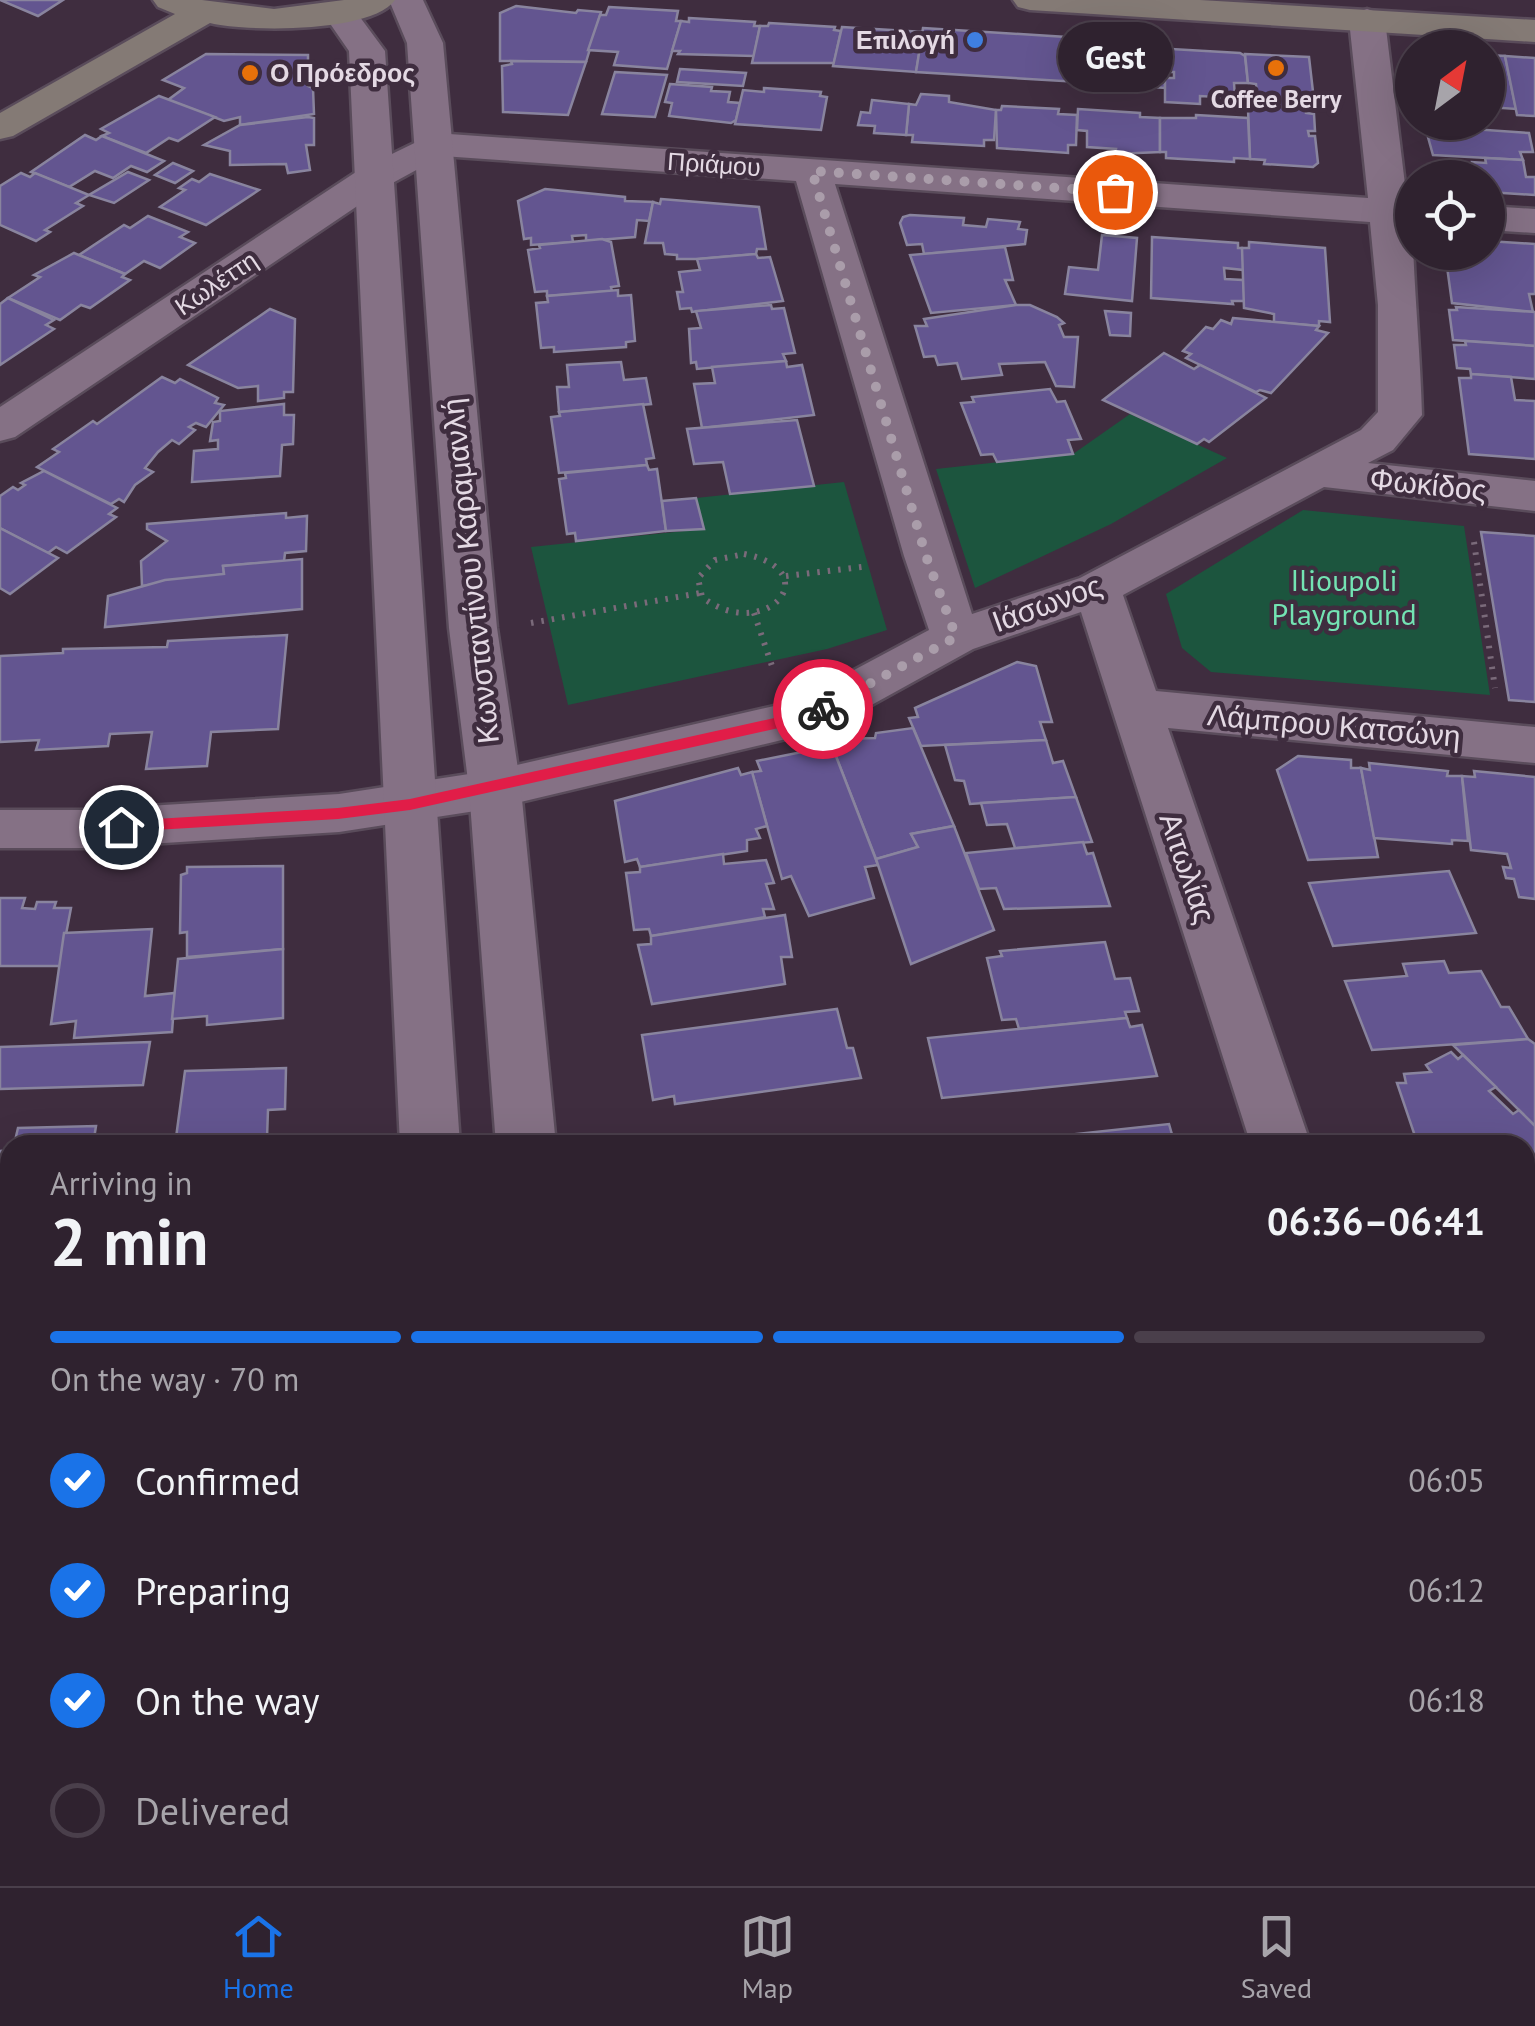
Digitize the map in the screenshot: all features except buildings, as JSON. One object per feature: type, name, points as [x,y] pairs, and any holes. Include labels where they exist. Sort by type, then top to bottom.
[{"type":"main road","points":[[1030,0],[1535,31]]},
{"type":"main road","points":[[1469,0],[1535,4]]},
{"type":"main road","points":[[154,3],[270,19],[359,6]]},
{"type":"main road","points":[[0,128],[204,12]]},
{"type":"street","name":"Κωνσταντίνου Καραμανλή","points":[[406,0],[425,43],[472,628],[495,789],[525,1135]]},
{"type":"street","points":[[359,6],[367,52],[429,1135]]},
{"type":"street","points":[[1367,20],[1395,178]]},
{"type":"street","name":"Πριάμου","points":[[435,144],[1395,212]]},
{"type":"street","name":"Κωλέττη","points":[[0,427],[373,178],[435,144]]},
{"type":"street","points":[[812,171],[926,556],[956,637]]},
{"type":"street","points":[[1505,219],[1535,221]]},
{"type":"street","name":"Ιάσωνος","points":[[0,829],[104,828],[338,814],[410,805],[810,716],[956,637],[1097,589],[1377,440],[1400,415],[1400,270]]},
{"type":"street","name":"Φωκίδος","points":[[1320,472],[1535,496]]},
{"type":"street","name":"Αιτωλίας","points":[[1097,589],[1278,1135]]},
{"type":"street","name":"Λάμπρου Κατσώνη","points":[[1134,707],[1535,745]]},
{"type":"path","points":[[1473,540],[1496,692]]},
{"type":"path","points":[[744,554],[773,561],[786,576],[788,590],[783,599],[754,613],[720,611],[700,594],[698,578],[704,568],[729,556],[744,554]]},
{"type":"path","points":[[786,576],[886,564]]},
{"type":"path","points":[[526,623],[700,594]]},
{"type":"path","points":[[754,613],[776,679]]},
{"type":"green space","points":[[1130,414],[1227,458],[1111,524],[975,588],[936,469],[1073,454]]},
{"type":"green space","points":[[844,482],[887,630],[827,649],[568,705],[531,547],[704,529],[696,498]]},
{"type":"green space","name":"Ilioupoli Playground","points":[[1303,510],[1464,526],[1490,695],[1211,672],[1182,648],[1166,594]]},
{"type":"way so far","points":[[823,709],[956,637],[926,556],[812,171],[1115,192]]},
{"type":"place","name":"Επιλογή","points":[[975,40]]},
{"type":"place","name":"Coffee Berry","points":[[1276,68]]},
{"type":"place","name":"Ο Πρόεδρος","points":[[250,73]]},
{"type":"place","name":"Gest","points":[[1115,192]]},
{"type":"route","points":[[121,827],[338,814],[410,805],[810,716],[823,709]]}]
